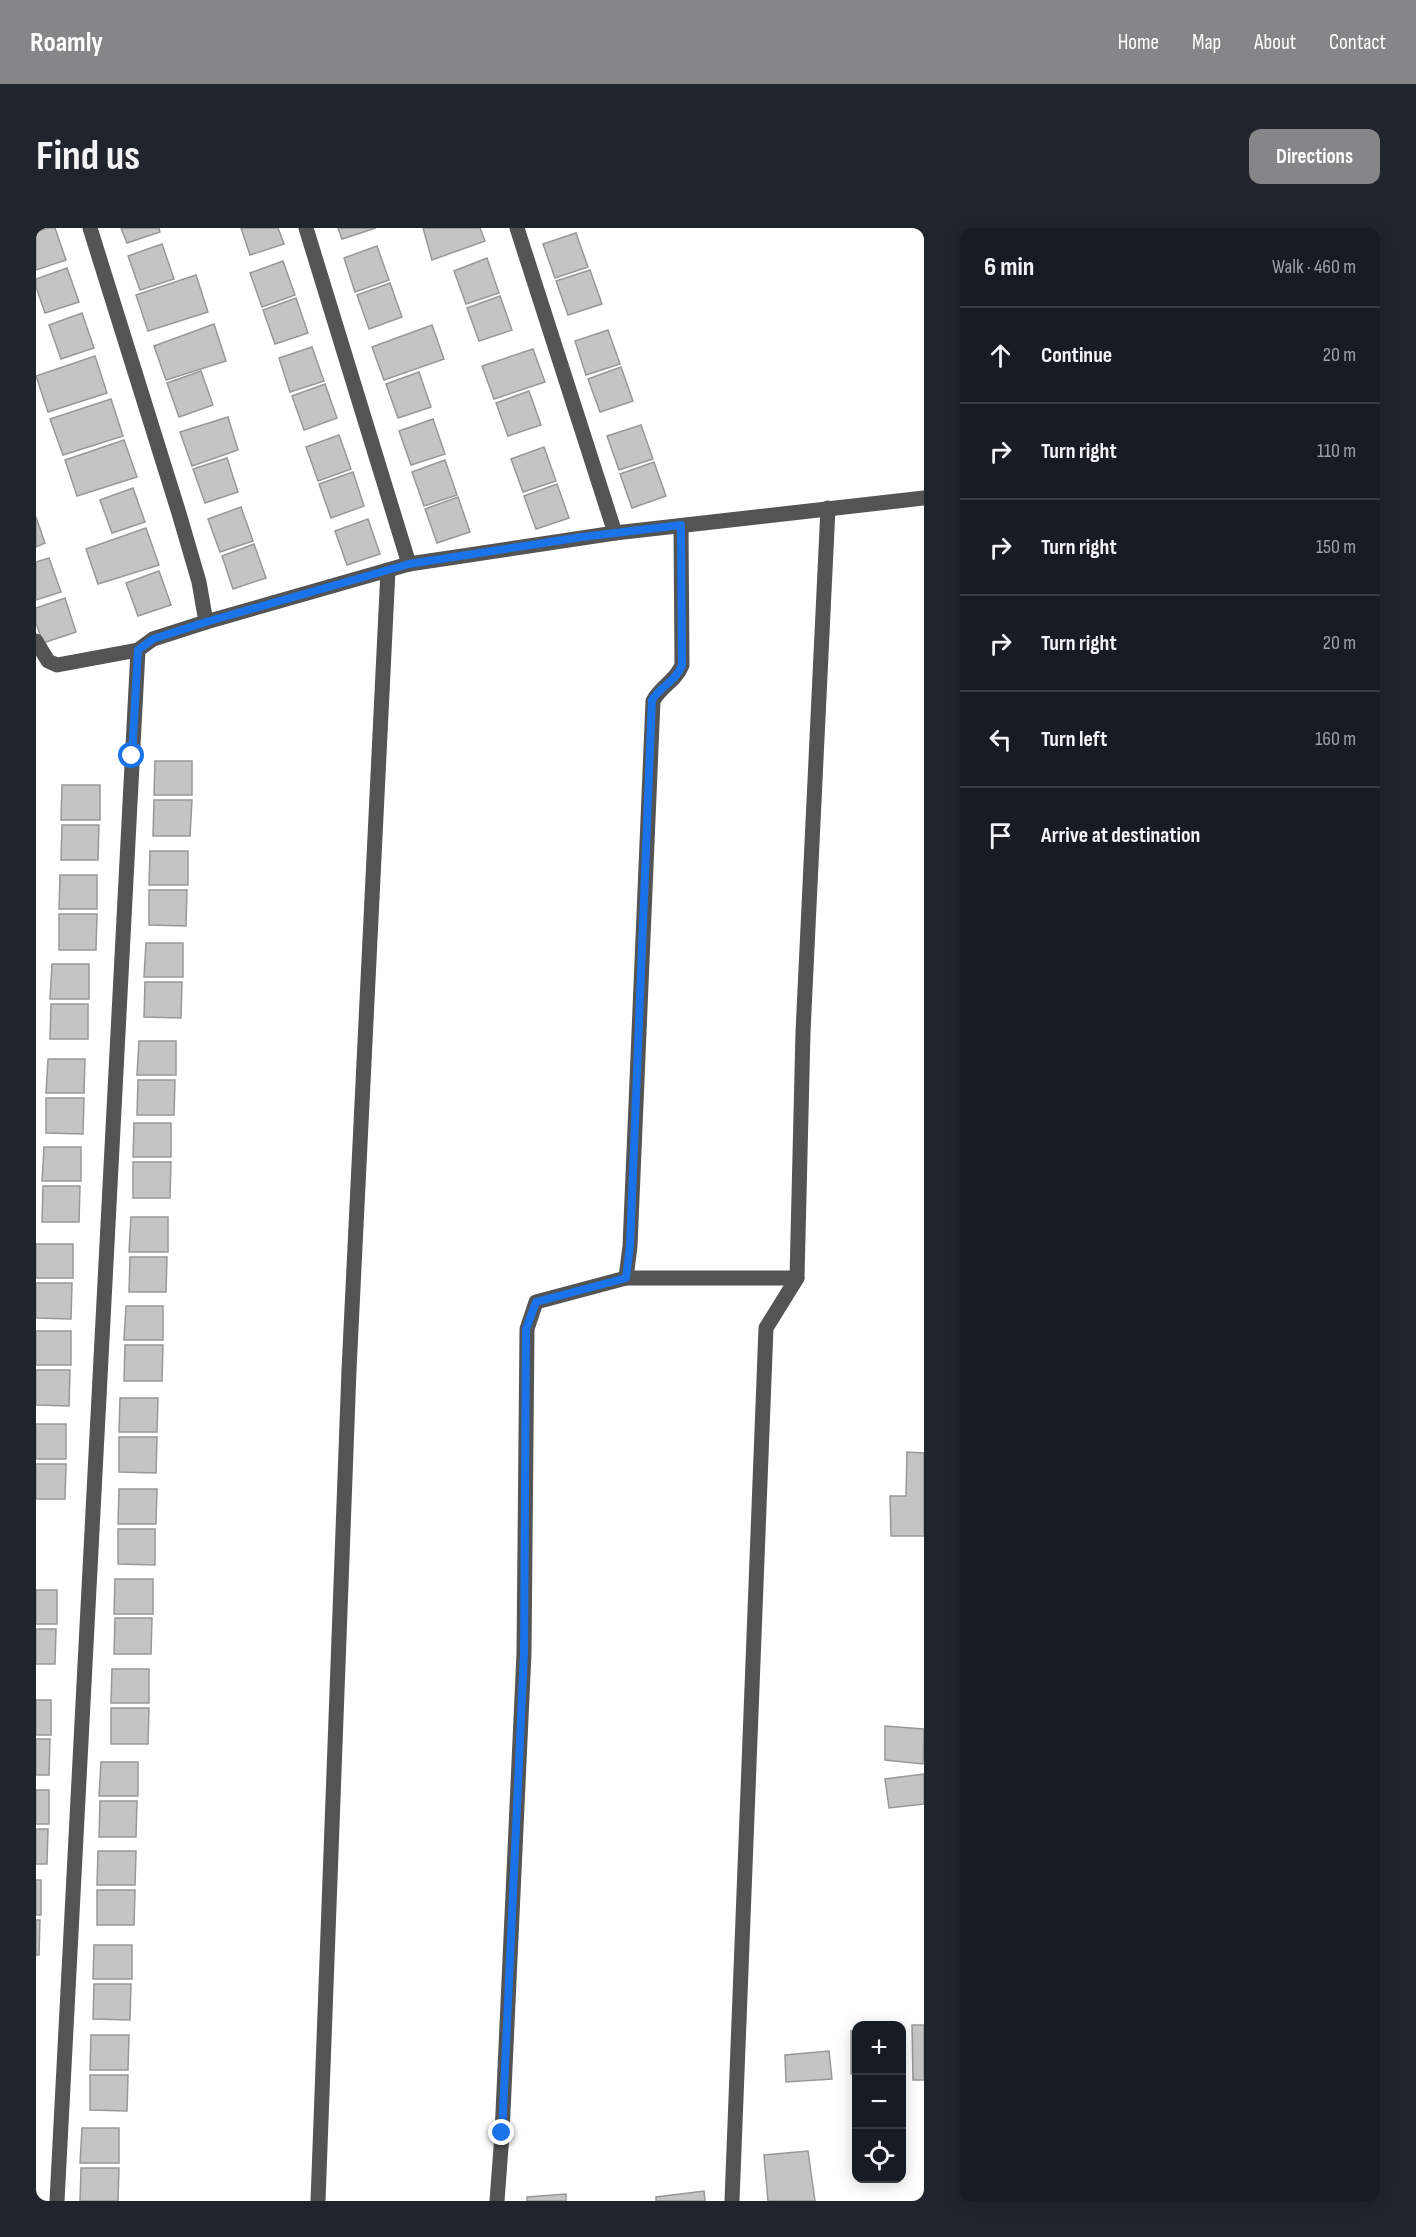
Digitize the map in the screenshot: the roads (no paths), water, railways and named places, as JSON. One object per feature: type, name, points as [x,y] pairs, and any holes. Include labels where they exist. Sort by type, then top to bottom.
[{"type":"street","points":[[90,228],[190,551],[199,582],[206,622]]},
{"type":"street","points":[[306,228],[409,564]]},
{"type":"street","points":[[517,228],[615,533]]},
{"type":"street","points":[[36,671],[138,650],[153,639],[206,622],[409,564],[615,533],[924,498]]},
{"type":"street","points":[[732,2201],[766,1328],[797,1278],[803,1032],[828,508]]},
{"type":"street","points":[[626,1278],[630,1234],[652,700],[658,691],[676,678],[682,665],[681,525]]},
{"type":"street","points":[[318,2201],[349,1371],[388,570]]},
{"type":"street","points":[[36,641],[48,661],[57,665]]},
{"type":"street","points":[[57,2201],[138,650]]},
{"type":"street","points":[[497,2201],[524,1653],[526,1329],[536,1302],[626,1278],[797,1278]]}]
